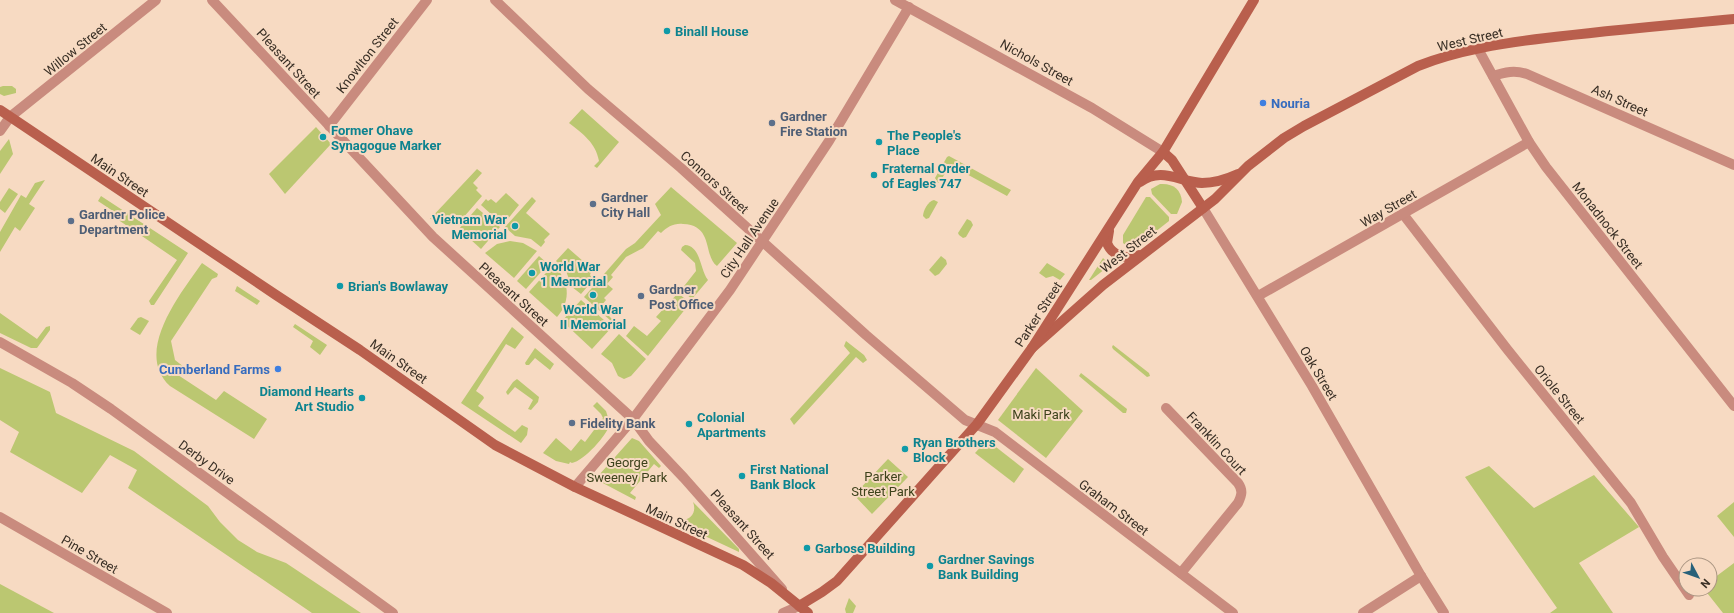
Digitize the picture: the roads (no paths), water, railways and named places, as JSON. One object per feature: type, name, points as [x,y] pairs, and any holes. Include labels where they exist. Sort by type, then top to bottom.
[{"type":"main road","name":"Parker Street","points":[[799,606],[838,581],[977,424],[1032,348],[1132,191],[1163,152],[1254,0]]},
{"type":"main road","name":"West Street","points":[[1032,348],[1087,298],[1203,208],[1264,153],[1294,132],[1402,74],[1427,63],[1478,49],[1521,41],[1595,32],[1734,19]]},
{"type":"main road","name":"Main Street","points":[[0,110],[360,350],[475,432],[512,455],[575,487],[743,565],[771,583],[808,613]]},
{"type":"main road","name":"Oak Street","points":[[1163,152],[1172,160],[1203,208]]},
{"type":"main road","name":"West Street","points":[[1132,191],[1141,182],[1152,176],[1165,174],[1184,178],[1193,182],[1211,182],[1226,179],[1242,172]]},
{"type":"main road","points":[[1110,226],[1107,243],[1113,252],[1129,258],[1144,253]]},
{"type":"street","name":"Willow Street","points":[[10,117],[156,0]]},
{"type":"street","name":"Pleasant Street","points":[[212,0],[452,255],[633,419],[648,441],[684,478],[799,606]]},
{"type":"street","name":"Knowlton Street","points":[[329,126],[426,0]]},
{"type":"street","name":"Connors Street","points":[[495,0],[588,89],[681,168],[761,242],[906,370],[965,420],[977,424]]},
{"type":"street","name":"Nichols Street","points":[[895,0],[1092,108],[1163,152]]},
{"type":"street","name":"City Hall Avenue","points":[[575,487],[633,419],[730,290],[829,141],[909,7]]},
{"type":"street","name":"Monadnock Street","points":[[1478,49],[1529,142],[1584,217],[1734,406]]},
{"type":"street","name":"Ash Street","points":[[1493,76],[1503,73],[1525,73],[1734,165]]},
{"type":"street","points":[[0,131],[10,117]]},
{"type":"street","name":"Way Street","points":[[1258,296],[1529,142]]},
{"type":"street","name":"Oak Street","points":[[1203,208],[1223,238],[1312,386],[1421,576],[1444,613]]},
{"type":"street","name":"Oriole Street","points":[[1403,214],[1507,349],[1631,503],[1663,557],[1678,579]]},
{"type":"street","name":"Derby Drive","points":[[0,342],[72,383],[105,405],[393,613]]},
{"type":"street","name":"Franklin Court","points":[[1166,408],[1238,483],[1242,493],[1238,503],[1181,574]]},
{"type":"street","name":"Graham Street","points":[[977,424],[995,432],[1233,613]]},
{"type":"street","name":"Pine Street","points":[[0,517],[167,613]]},
{"type":"street","points":[[1363,613],[1421,576]]},
{"type":"street","points":[[784,613],[799,606]]},
{"type":"place","name":"Binall House","points":[[667,31]]},
{"type":"place","name":"Nouria","points":[[1263,103]]},
{"type":"place","name":"Gardner Fire Station","points":[[772,123]]},
{"type":"place","name":"Former Ohave Synagogue Marker","points":[[323,137]]},
{"type":"place","name":"The People's Place","points":[[879,142]]},
{"type":"place","name":"Fraternal Order of Eagles 747","points":[[874,175]]},
{"type":"place","name":"Gardner City Hall","points":[[593,204]]},
{"type":"place","name":"Gardner Police Department","points":[[71,221]]},
{"type":"place","name":"Vietnam War Memorial","points":[[515,226]]},
{"type":"place","name":"World War 1 Memorial","points":[[532,273]]},
{"type":"place","name":"Brian's Bowlaway","points":[[340,286]]},
{"type":"place","name":"World War II Memorial","points":[[593,295]]},
{"type":"place","name":"Gardner Post Office","points":[[641,296]]},
{"type":"place","name":"Cumberland Farms","points":[[278,369]]},
{"type":"place","name":"Diamond Hearts Art Studio","points":[[362,398]]},
{"type":"place","name":"Fidelity Bank","points":[[572,423]]},
{"type":"place","name":"Colonial Apartments","points":[[689,424]]},
{"type":"place","name":"Ryan Brothers Block","points":[[905,449]]},
{"type":"place","name":"First National Bank Block","points":[[742,476]]},
{"type":"place","name":"Garbose Building","points":[[807,548]]},
{"type":"place","name":"Gardner Savings Bank Building","points":[[930,566]]},
{"type":"park label","name":"Maki Park","points":[[1041,414]]},
{"type":"park label","name":"George Sweeney Park","points":[[627,470]]},
{"type":"park label","name":"Parker Street Park","points":[[883,484]]}]
